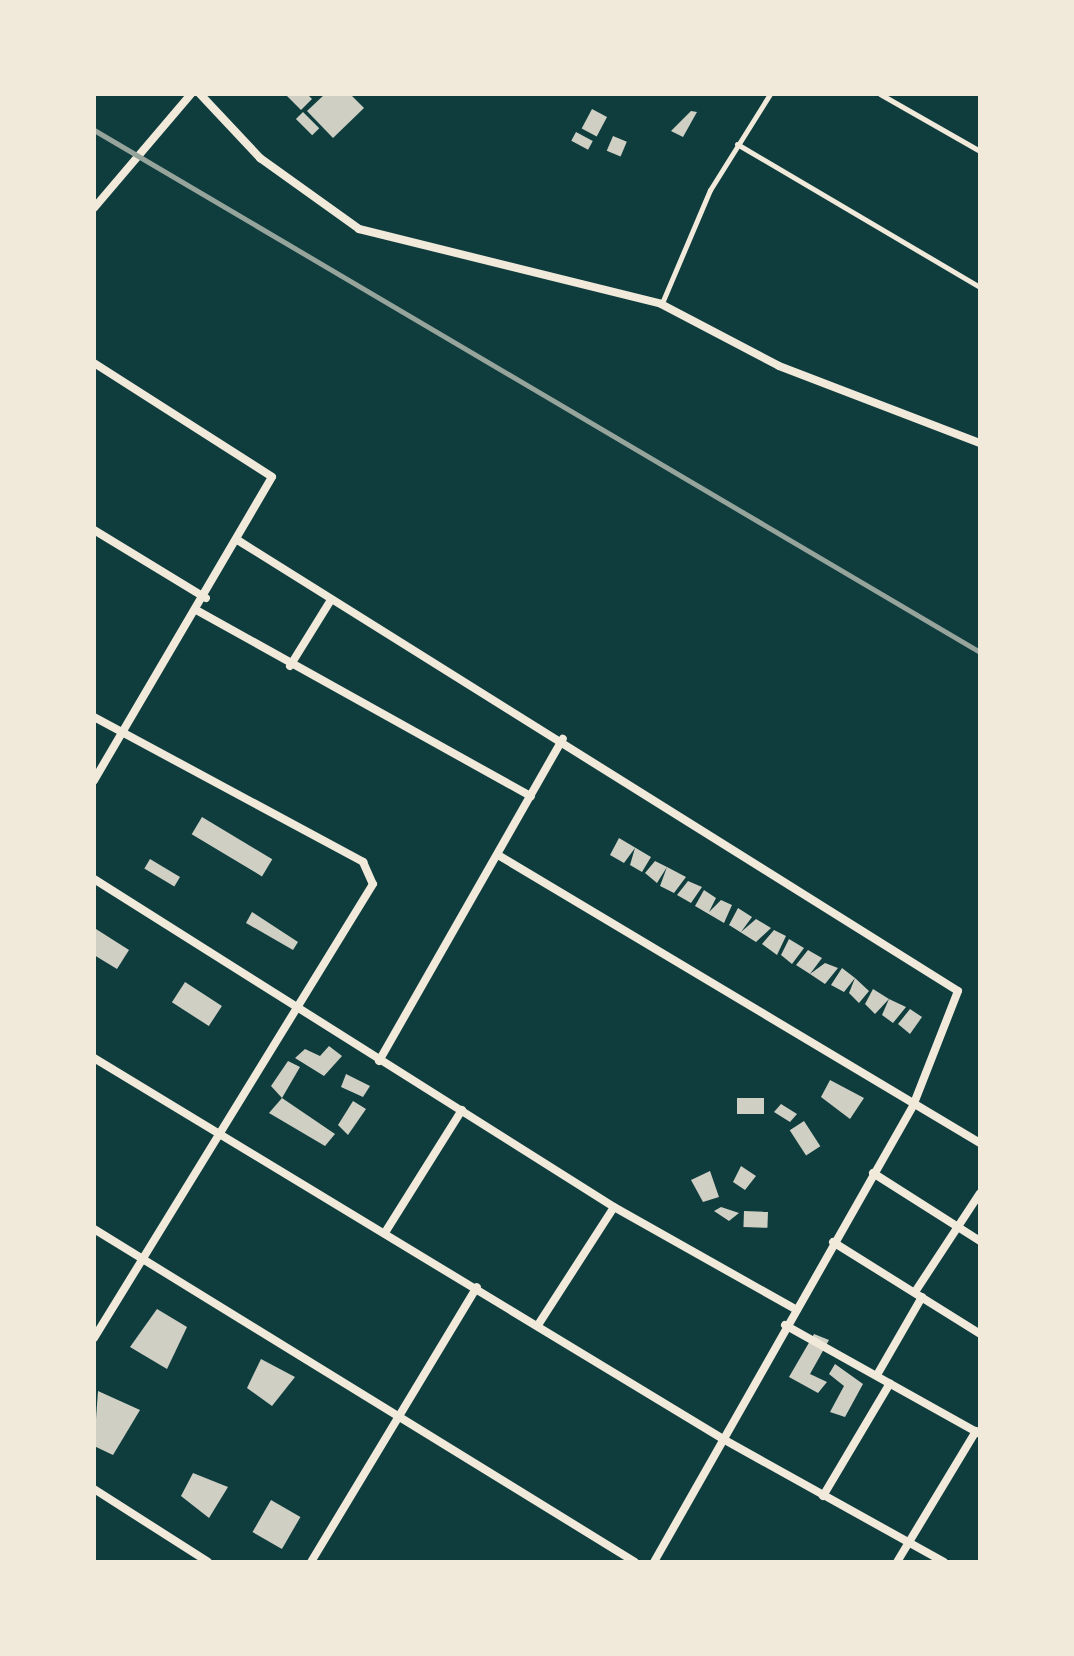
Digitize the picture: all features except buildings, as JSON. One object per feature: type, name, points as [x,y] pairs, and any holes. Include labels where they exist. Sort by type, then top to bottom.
[{"type":"street","points":[[94,208],[191,94]]},
{"type":"street","points":[[200,94],[260,158],[359,229],[661,304],[779,366],[980,443]]},
{"type":"street","points":[[94,363],[270,472],[272,484],[94,781]]},
{"type":"street","points":[[94,530],[206,598]]},
{"type":"street","points":[[239,541],[953,981],[958,1004],[913,1106],[785,1325],[654,1562]]},
{"type":"street","points":[[290,666],[331,600]]},
{"type":"street","points":[[198,611],[290,666],[531,796]]},
{"type":"street","points":[[94,717],[372,870],[373,884],[94,1338]]},
{"type":"street","points":[[379,1061],[563,739]]},
{"type":"street","points":[[498,855],[913,1106],[980,1143]]},
{"type":"street","points":[[94,879],[294,1009],[462,1110],[614,1207],[795,1309]]},
{"type":"street","points":[[94,1058],[386,1231],[723,1439],[944,1562]]},
{"type":"street","points":[[386,1231],[462,1110]]},
{"type":"street","points":[[873,1173],[980,1241]]},
{"type":"street","points":[[877,1375],[918,1295],[980,1193]]},
{"type":"street","points":[[538,1325],[614,1207]]},
{"type":"street","points":[[94,1229],[395,1418],[635,1562]]},
{"type":"street","points":[[833,1242],[980,1334]]},
{"type":"street","points":[[311,1562],[395,1418],[477,1287]]},
{"type":"street","points":[[785,1325],[978,1432],[897,1562]]},
{"type":"street","points":[[823,1496],[890,1383]]},
{"type":"street","points":[[94,1489],[208,1562]]},
{"type":"lane","points":[[661,304],[737,144],[770,94]]},
{"type":"lane","points":[[880,94],[980,151]]},
{"type":"lane","points":[[737,144],[980,287]]},
{"type":"railway","points":[[94,130],[980,652]]}]
